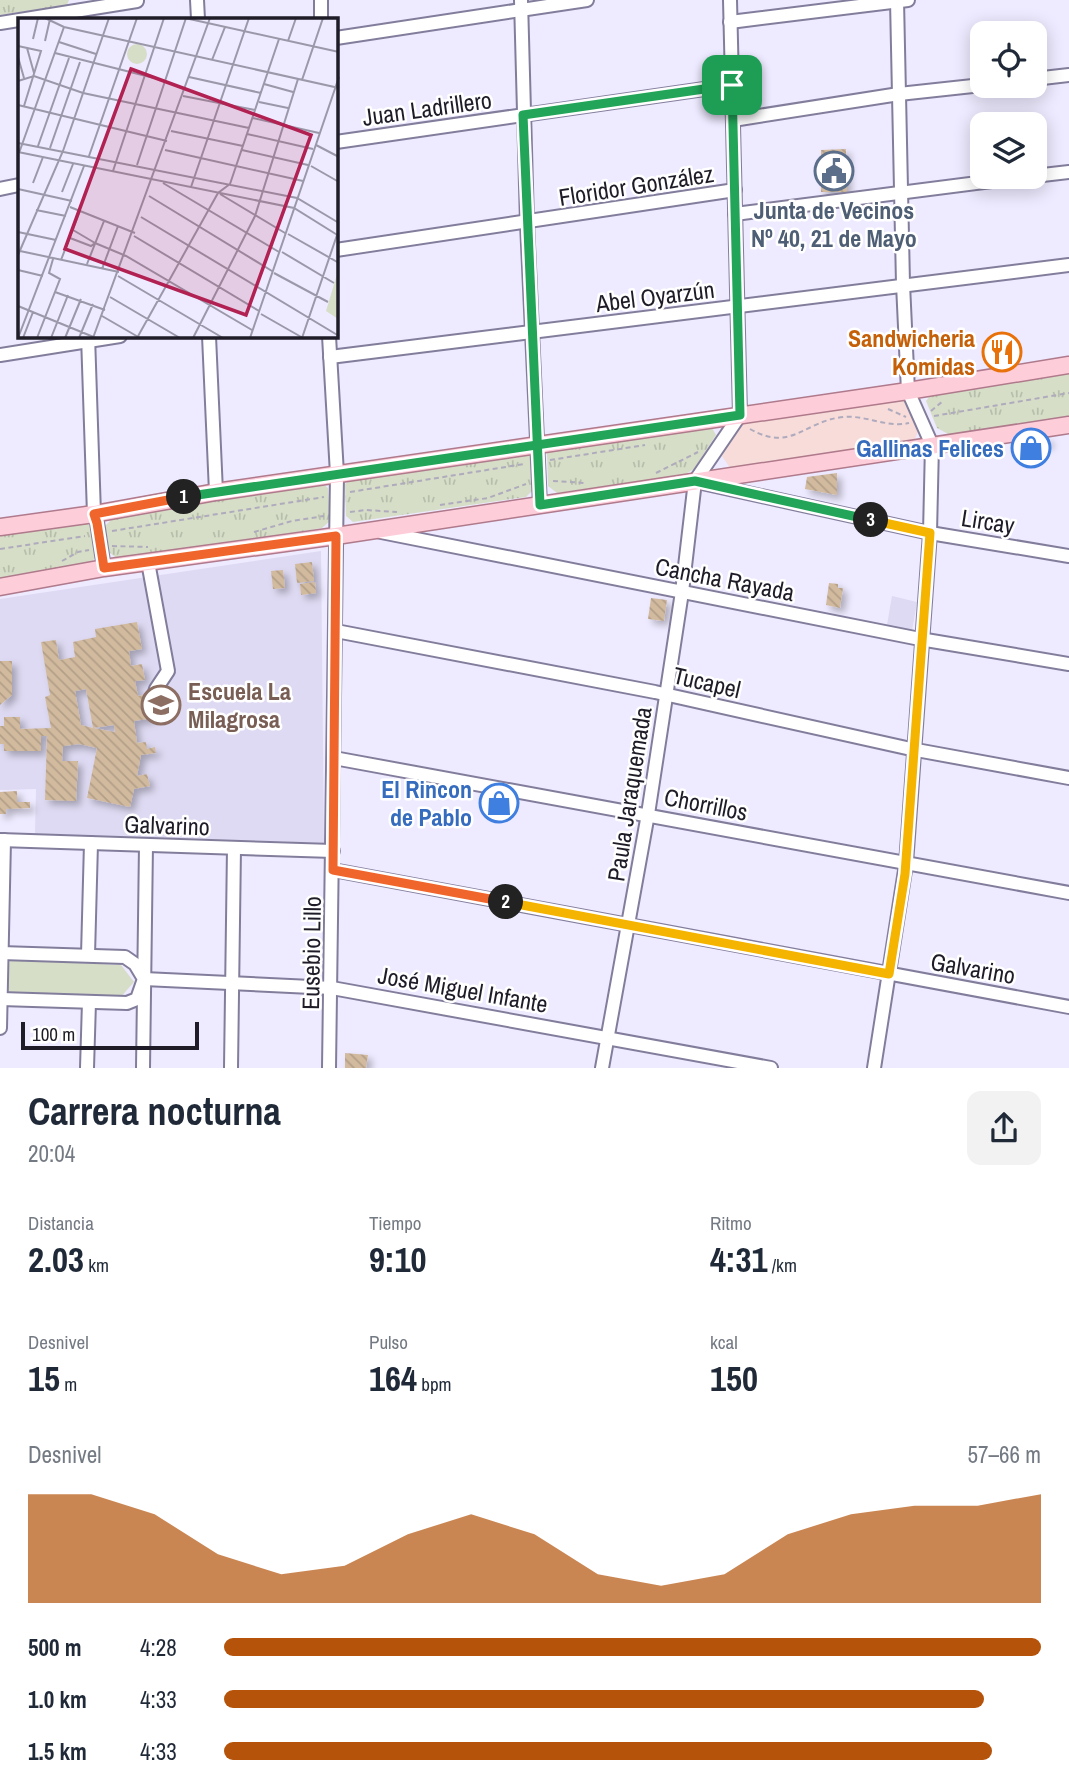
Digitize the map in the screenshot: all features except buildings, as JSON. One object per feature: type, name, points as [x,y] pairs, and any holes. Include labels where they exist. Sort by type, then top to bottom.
[{"type":"main road","points":[[0,527],[537,443],[908,391],[1069,365]]},
{"type":"main road","points":[[0,587],[104,568],[336,536],[1069,425]]},
{"type":"street","points":[[197,0],[198,18]]},
{"type":"street","points":[[321,0],[321,18]]},
{"type":"street","points":[[338,38],[521,4],[587,0]]},
{"type":"street","points":[[730,0],[740,415]]},
{"type":"street","points":[[730,22],[900,0],[900,191],[908,391],[932,445],[930,533],[920,639],[906,864],[874,1068]]},
{"type":"street","points":[[28,18],[137,1]]},
{"type":"street","points":[[521,4],[531,332],[540,505]]},
{"type":"street","points":[[0,23],[18,20]]},
{"type":"street","points":[[1047,78],[1069,75]]},
{"type":"street","name":"Juan Ladrillero","points":[[338,142],[732,85]]},
{"type":"street","points":[[733,120],[899,94],[970,86]]},
{"type":"street","points":[[1047,175],[1069,172]]},
{"type":"street","name":"Floridor González","points":[[735,214],[970,183]]},
{"type":"street","points":[[0,188],[18,185]]},
{"type":"street","name":"Floridor González","points":[[338,250],[735,190]]},
{"type":"street","name":"Abel Oyarzún","points":[[330,357],[1069,265]]},
{"type":"street","points":[[0,355],[88,338],[94,514],[104,568]]},
{"type":"street","points":[[209,338],[216,492]]},
{"type":"street","name":"Eusebio Lillo","points":[[329,338],[337,474],[329,1068]]},
{"type":"street","name":"Paula Jaraquemada","points":[[603,1068],[648,814],[682,592],[695,481],[740,415]]},
{"type":"street","name":"Lircay","points":[[695,481],[930,533],[1069,556]]},
{"type":"street","name":"Cancha Rayada","points":[[374,530],[920,639],[1069,664]]},
{"type":"street","points":[[148,562],[168,671],[154,695]]},
{"type":"street","name":"Tucapel","points":[[335,631],[666,695],[914,750],[1069,778]]},
{"type":"street","name":"Chorrillos","points":[[334,758],[1069,893]]},
{"type":"street","points":[[0,1028],[2,840]]},
{"type":"street","name":"Galvarino","points":[[2,840],[333,851]]},
{"type":"street","points":[[88,955],[91,843]]},
{"type":"street","points":[[143,1068],[146,845]]},
{"type":"street","points":[[231,1068],[234,848]]},
{"type":"street","name":"Galvarino","points":[[333,870],[1069,1007]]},
{"type":"street","points":[[2,953],[125,957],[135,964],[144,979]]},
{"type":"street","points":[[1,999],[127,1003],[137,999],[144,979]]},
{"type":"street","name":"José Miguel Infante","points":[[144,979],[332,988],[608,1036],[771,1068]]},
{"type":"street","points":[[87,1068],[89,1002]]},
{"type":"shaded area","points":[[894,397],[907,401],[919,429],[915,439],[730,468],[722,456],[742,423]]},
{"type":"shaded area","name":"Escuela La Milagrosa","points":[[321,551],[324,843],[35,834],[36,789],[0,790],[0,599]]},
{"type":"shaded area","points":[[892,596],[917,602],[912,631],[887,625]]},
{"type":"green space","points":[[0,0],[69,0],[67,5],[0,15]]},
{"type":"green space","points":[[1069,370],[1069,416],[950,435],[937,428],[926,401],[933,392]]},
{"type":"green space","points":[[710,424],[716,435],[694,469],[684,475],[557,493],[548,486],[547,452],[555,445]]},
{"type":"green space","points":[[528,451],[533,458],[534,489],[526,497],[353,522],[346,516],[345,484],[355,477]]},
{"type":"green space","points":[[319,481],[328,488],[330,521],[322,528],[119,560],[110,553],[105,526],[113,518]]},
{"type":"green space","points":[[82,520],[91,526],[96,557],[89,565],[0,579],[0,533]]},
{"type":"green space","points":[[10,960],[121,965],[134,982],[119,999],[9,993],[6,978]]},
{"type":"place","name":"Junta de Vecinos Nº 40, 21 de Mayo","points":[[834,171]]},
{"type":"place","name":"Sandwicheria Komidas","points":[[1002,352]]},
{"type":"place","name":"Gallinas Felices","points":[[1031,448]]},
{"type":"place","name":"Escuela La Milagrosa","points":[[161,705]]},
{"type":"place","name":"El Rincon de Pablo","points":[[499,803]]},
{"type":"route","points":[[732,85],[523,115],[531,332],[537,443],[538,453],[540,505],[695,481],[930,533],[920,639],[905,874],[889,974],[333,870],[336,536],[104,568],[94,514],[216,492],[537,443],[740,415],[732,85]]}]
